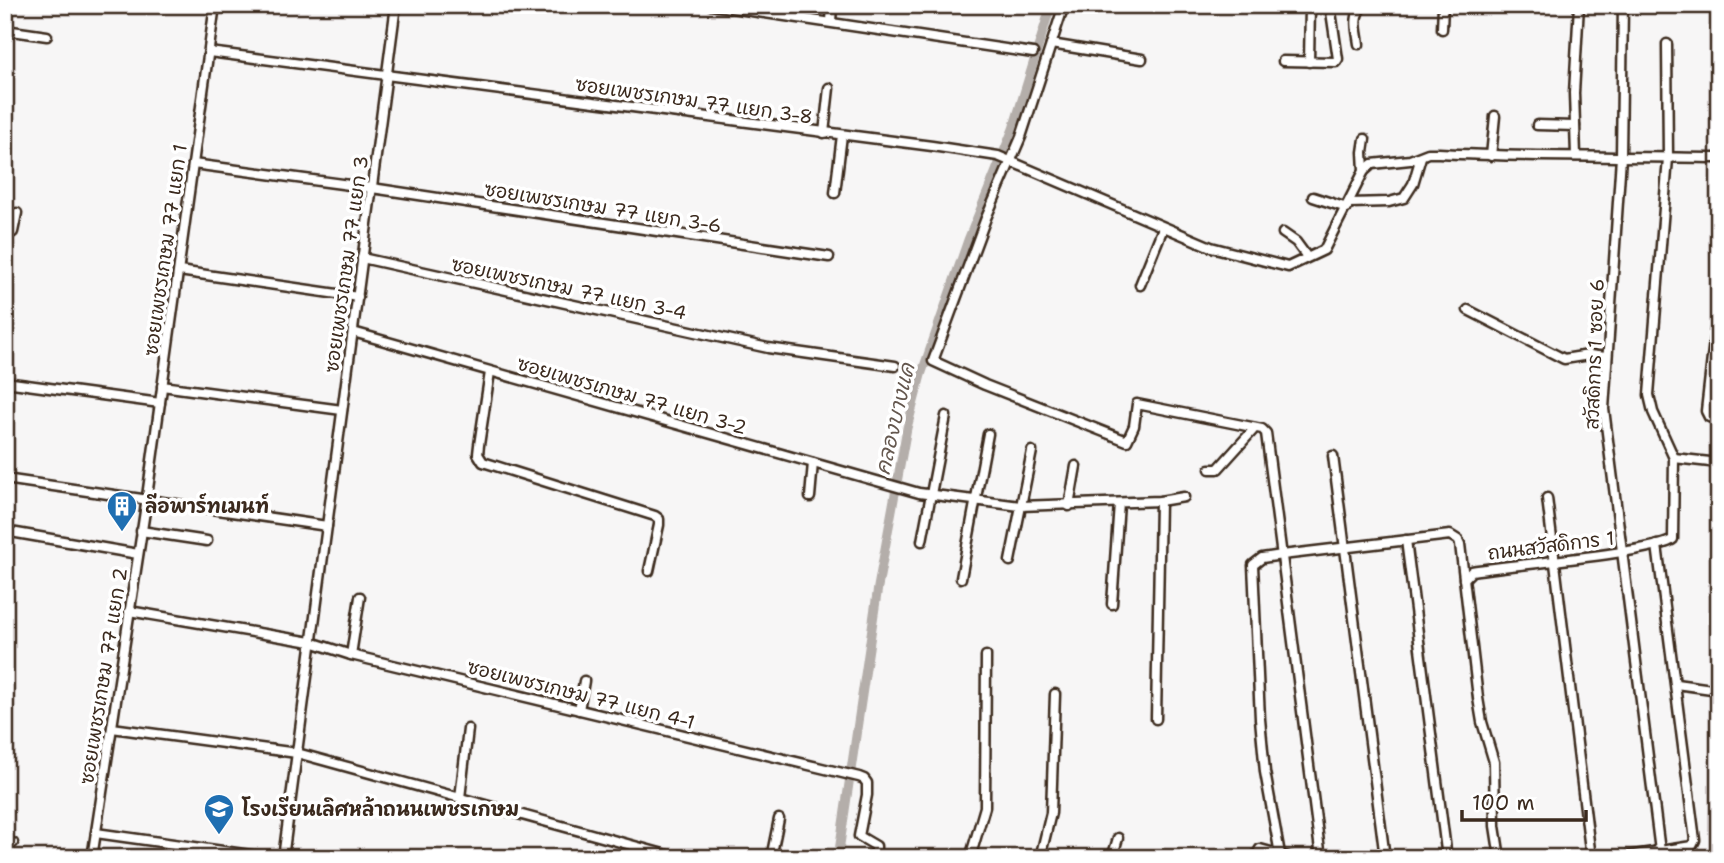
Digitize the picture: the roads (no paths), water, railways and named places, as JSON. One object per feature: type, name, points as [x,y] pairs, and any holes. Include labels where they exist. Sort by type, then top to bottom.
[{"type":"street","name":"ซอยเพชรเกษม 77 แยก 1","points":[[146,499],[215,5]]},
{"type":"street","name":"ซอยเพชรเกษม 77 แยก 3","points":[[283,858],[396,5]]},
{"type":"street","points":[[711,5],[1033,52]]},
{"type":"street","points":[[831,22],[832,5]]},
{"type":"street","points":[[1064,5],[1012,162],[986,218],[933,361],[985,385],[1127,441],[1134,426],[1137,404],[1262,429],[1267,438],[1321,858]]},
{"type":"street","points":[[1309,62],[1310,5]]},
{"type":"street","points":[[1283,61],[1330,63],[1338,59],[1330,5]]},
{"type":"street","points":[[1359,44],[1356,21],[1364,5]]},
{"type":"street","points":[[1442,29],[1443,5]]},
{"type":"street","points":[[1576,156],[1574,93],[1579,5]]},
{"type":"street","name":"สวัสดิการ 1 ซอย 6","points":[[1623,5],[1621,157],[1606,357],[1605,419],[1660,851]]},
{"type":"street","points":[[5,30],[47,36]]},
{"type":"street","points":[[1051,44],[1142,59]]},
{"type":"street","points":[[1615,858],[1695,844],[1657,545],[1673,539],[1674,458],[1653,412],[1649,396],[1668,158],[1667,44]]},
{"type":"street","name":"ซอยเพชรเกษม 77 แยก 3-8","points":[[209,52],[998,156],[1211,247],[1288,267],[1307,257]]},
{"type":"street","points":[[824,133],[829,88]]},
{"type":"street","points":[[1490,156],[1495,116]]},
{"type":"street","points":[[1537,125],[1575,125]]},
{"type":"street","points":[[835,193],[842,135]]},
{"type":"street","points":[[1283,233],[1296,242],[1307,257],[1324,250],[1364,171],[1363,152],[1366,139]]},
{"type":"street","points":[[1364,171],[1378,162],[1410,160],[1428,153],[1523,158],[1719,158]]},
{"type":"street","points":[[1313,197],[1348,205],[1398,201],[1404,198],[1413,184],[1421,157]]},
{"type":"street","name":"ซอยเพชรเกษม 77 แยก 3-6","points":[[193,164],[372,188],[829,257]]},
{"type":"street","points":[[5,237],[13,232],[16,213]]},
{"type":"street","points":[[1140,285],[1163,228]]},
{"type":"street","name":"ซอยเพชรเกษม 77 แยก 3-4","points":[[362,258],[768,348],[895,366]]},
{"type":"street","points":[[179,271],[358,297]]},
{"type":"street","points":[[1719,296],[1706,411],[1709,417],[1719,421]]},
{"type":"street","points":[[1468,310],[1564,359],[1589,355],[1606,357]]},
{"type":"street","name":"ซอยเพชรเกษม 77 แยก 3-2","points":[[353,332],[932,495],[1020,506],[1069,506],[1160,501],[1184,497]]},
{"type":"street","points":[[490,372],[478,454],[483,462],[659,519],[649,571]]},
{"type":"street","points":[[5,382],[160,403]]},
{"type":"street","points":[[162,386],[342,410]]},
{"type":"street","points":[[922,541],[946,415]]},
{"type":"street","points":[[1210,469],[1218,469],[1255,428]]},
{"type":"street","points":[[961,578],[988,434]]},
{"type":"street","points":[[1010,561],[1031,451]]},
{"type":"street","points":[[1333,456],[1385,858]]},
{"type":"street","points":[[1674,458],[1719,463]]},
{"type":"street","points":[[810,497],[813,463]]},
{"type":"street","points":[[1069,506],[1076,466]]},
{"type":"street","points":[[5,479],[327,526]]},
{"type":"street","points":[[1547,498],[1591,858]]},
{"type":"street","name":"ซอยเพชรเกษม 77 แยก 2","points":[[92,858],[146,499]]},
{"type":"street","points":[[1156,719],[1160,501]]},
{"type":"street","points":[[1112,604],[1119,503]]},
{"type":"street","points":[[5,531],[138,554]]},
{"type":"street","points":[[141,531],[207,541]]},
{"type":"street","points":[[1280,854],[1263,746],[1253,565],[1262,558],[1440,536],[1454,537],[1460,544],[1478,698],[1494,762],[1495,826],[1500,858]]},
{"type":"street","points":[[1406,540],[1447,858]]},
{"type":"street","name":"ถนนสวัสดิการ 1","points":[[1464,579],[1472,571],[1657,545]]},
{"type":"street","points":[[351,654],[360,597]]},
{"type":"street","name":"ซอยเพชรเกษม 77 แยก 4-1","points":[[130,611],[311,642],[859,777],[864,779],[867,788],[859,836],[876,846],[876,858]]},
{"type":"street","points":[[970,858],[985,807],[986,656]]},
{"type":"street","points":[[579,710],[584,681]]},
{"type":"street","points":[[1676,684],[1719,690]]},
{"type":"street","points":[[1040,858],[1051,813],[1055,694]]},
{"type":"street","points":[[111,728],[297,753],[678,858]]},
{"type":"street","points":[[460,798],[468,729]]},
{"type":"street","points":[[771,858],[779,819]]},
{"type":"street","points":[[96,833],[273,858]]},
{"type":"street","points":[[1112,858],[1118,838]]},
{"type":"street","points":[[1256,855],[1264,850],[1292,858]]},
{"type":"waterway","name":"คลองบางแค","points":[[838,858],[878,587],[907,428],[921,375],[968,240],[1013,129],[1051,5]]},
{"type":"place","name":"ลีอพาร์ทเมนท์","points":[[122,533]]},
{"type":"place","name":"โรงเรียนเลิศหล้าถนนเพชรเกษม","points":[[219,836]]}]
